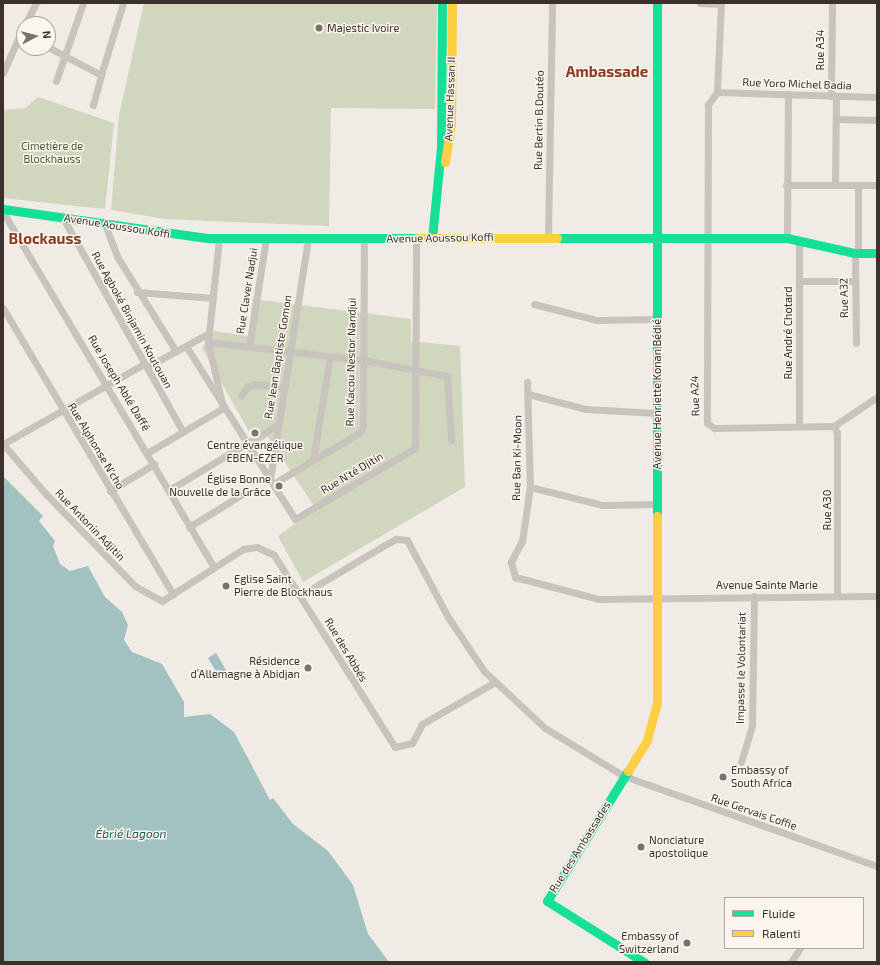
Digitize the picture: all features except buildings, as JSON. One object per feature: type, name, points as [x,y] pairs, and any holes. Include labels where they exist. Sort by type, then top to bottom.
[{"type":"street","points":[[29,16],[36,3]]},
{"type":"street","points":[[56,81],[83,3]]},
{"type":"street","points":[[92,105],[123,3]]},
{"type":"street","name":"Avenue Hassan II","points":[[438,193],[442,3]]},
{"type":"street","name":"Avenue Hassan II","points":[[432,238],[438,193],[451,124],[452,3]]},
{"type":"street","name":"Rue Bertin B.Doutéo","points":[[548,237],[552,3]]},
{"type":"street","name":"Avenue Henriette Konan Bédié","points":[[624,776],[647,740],[654,720],[657,597],[657,3]]},
{"type":"street","points":[[700,3],[721,4],[717,92],[708,105],[707,238]]},
{"type":"street","name":"Rue A34","points":[[832,3],[833,96],[836,119],[835,185]]},
{"type":"street","points":[[3,73],[6,55],[16,42]]},
{"type":"street","points":[[56,51],[101,74]]},
{"type":"street","name":"Rue Yoro Michel Badia","points":[[717,92],[877,97]]},
{"type":"street","points":[[787,238],[786,185],[788,94]]},
{"type":"street","points":[[836,119],[877,120]]},
{"type":"street","points":[[786,185],[877,185]]},
{"type":"street","name":"Rue A32","points":[[856,343],[854,281],[858,185]]},
{"type":"street","name":"Avenue Aoussou Koffi","points":[[3,208],[63,218],[104,222],[177,236],[219,238],[787,238],[856,252],[877,253]]},
{"type":"street","name":"Rue Joseph Ablé Daffé","points":[[3,212],[107,384],[214,567]]},
{"type":"street","name":"Rue Agboké Binjamin Koutouan","points":[[63,218],[183,432]]},
{"type":"street","points":[[104,222],[118,258],[137,292],[176,351]]},
{"type":"street","points":[[148,453],[224,408],[208,342],[219,238]]},
{"type":"street","name":"Rue Claver Nadjui","points":[[249,347],[266,238]]},
{"type":"street","name":"Rue Jean Baptiste Gomon","points":[[272,481],[284,388],[308,238]]},
{"type":"street","name":"Rue Kacou Nestor Nandjui","points":[[272,481],[313,460],[362,430],[364,238]]},
{"type":"street","name":"Rue N'té Djitin","points":[[186,346],[295,519],[415,448],[416,238]]},
{"type":"street","name":"Rue A24","points":[[707,238],[707,423],[714,428],[799,425],[834,426]]},
{"type":"street","name":"Rue André Chotard","points":[[799,241],[799,425]]},
{"type":"street","points":[[799,281],[854,281]]},
{"type":"street","points":[[137,292],[213,298]]},
{"type":"street","points":[[534,304],[597,320],[657,319]]},
{"type":"street","name":"Rue Alphonse N'cho","points":[[3,308],[110,491],[173,594]]},
{"type":"street","points":[[3,444],[107,384],[186,346],[209,333]]},
{"type":"street","points":[[208,342],[363,360],[447,376],[451,440]]},
{"type":"street","points":[[313,460],[330,356]]},
{"type":"street","name":"Rue Ban Ki-Moon","points":[[527,382],[530,487],[522,541],[511,562],[515,577],[592,598],[657,597]]},
{"type":"street","points":[[241,396],[248,386],[255,384],[284,388]]},
{"type":"street","points":[[528,394],[586,409],[656,413]]},
{"type":"street","points":[[834,426],[877,397]]},
{"type":"street","points":[[169,490],[279,424]]},
{"type":"street","name":"Rue A30","points":[[834,426],[837,433],[837,596]]},
{"type":"street","name":"Rue Antonin Adjitin","points":[[3,444],[45,494],[135,586],[162,601],[173,594]]},
{"type":"street","points":[[110,491],[154,464]]},
{"type":"street","points":[[530,487],[602,505],[657,504]]},
{"type":"street","points":[[190,526],[244,493]]},
{"type":"street","name":"Rue Gervais Coffie","points":[[301,595],[396,539],[407,540],[448,617],[494,682],[545,728],[624,776],[877,866]]},
{"type":"street","name":"Rue des Abbés","points":[[173,594],[243,549],[265,549],[279,562],[301,595],[395,747],[412,743],[422,724],[494,682]]},
{"type":"street","name":"Impasse le Volontariat","points":[[741,762],[752,725],[754,596]]},
{"type":"street","name":"Avenue Sainte Marie","points":[[657,597],[877,596]]},
{"type":"street","name":"Rue des Ambassades","points":[[624,776],[547,901],[644,962]]},
{"type":"street","points":[[791,962],[799,949]]},
{"type":"green space","points":[[144,3],[437,3],[435,109],[331,108],[329,226],[165,219],[111,210],[119,115]]},
{"type":"green space","name":"Cimetière de Blockhauss","points":[[38,97],[114,123],[105,209],[3,198],[3,110],[26,108]]},
{"type":"green space","points":[[253,299],[411,319],[411,341],[460,346],[465,487],[303,582],[278,536],[316,509],[268,437],[256,444],[202,348],[215,331],[248,336]]},
{"type":"water","name":"Ébrié Lagoon","points":[[3,476],[43,516],[39,521],[55,541],[53,546],[60,564],[70,571],[88,566],[105,597],[122,612],[128,625],[124,640],[132,652],[162,664],[184,702],[184,717],[210,714],[234,732],[270,800],[273,798],[293,824],[328,851],[353,885],[368,934],[389,962],[3,962]]},
{"type":"water","points":[[216,653],[229,675],[221,680],[208,658]]},
{"type":"traffic: fast","points":[[432,238],[441,148],[442,3]]},
{"type":"traffic: fast","points":[[657,3],[657,516]]},
{"type":"traffic: fast","points":[[3,209],[207,238],[418,238]]},
{"type":"traffic: fast","points":[[557,238],[787,238],[855,253],[877,253]]},
{"type":"traffic: fast","points":[[628,771],[547,901],[644,962]]},
{"type":"traffic: slow","points":[[445,162],[451,124],[452,3]]},
{"type":"traffic: slow","points":[[418,238],[557,238]]},
{"type":"traffic: slow","points":[[628,771],[647,740],[657,703],[657,516]]},
{"type":"place","name":"Majestic Ivoire","points":[[319,28]]},
{"type":"place","name":"Centre évangélique EBEN-EZER","points":[[255,433]]},
{"type":"place","name":"Église Bonne Nouvelle de la Grâce","points":[[279,486]]},
{"type":"place","name":"Eglise Saint Pierre de Blockhaus","points":[[226,586]]},
{"type":"place","name":"Résidence d’Allemagne à Abidjan","points":[[308,668]]},
{"type":"place","name":"Embassy of South Africa","points":[[723,777]]},
{"type":"place","name":"Nonciature apostolique","points":[[641,847]]},
{"type":"place","name":"Embassy of Switzerland","points":[[687,943]]},
{"type":"district","name":"Ambassade","points":[[607,72]]},
{"type":"district","name":"Blockauss","points":[[45,239]]}]
